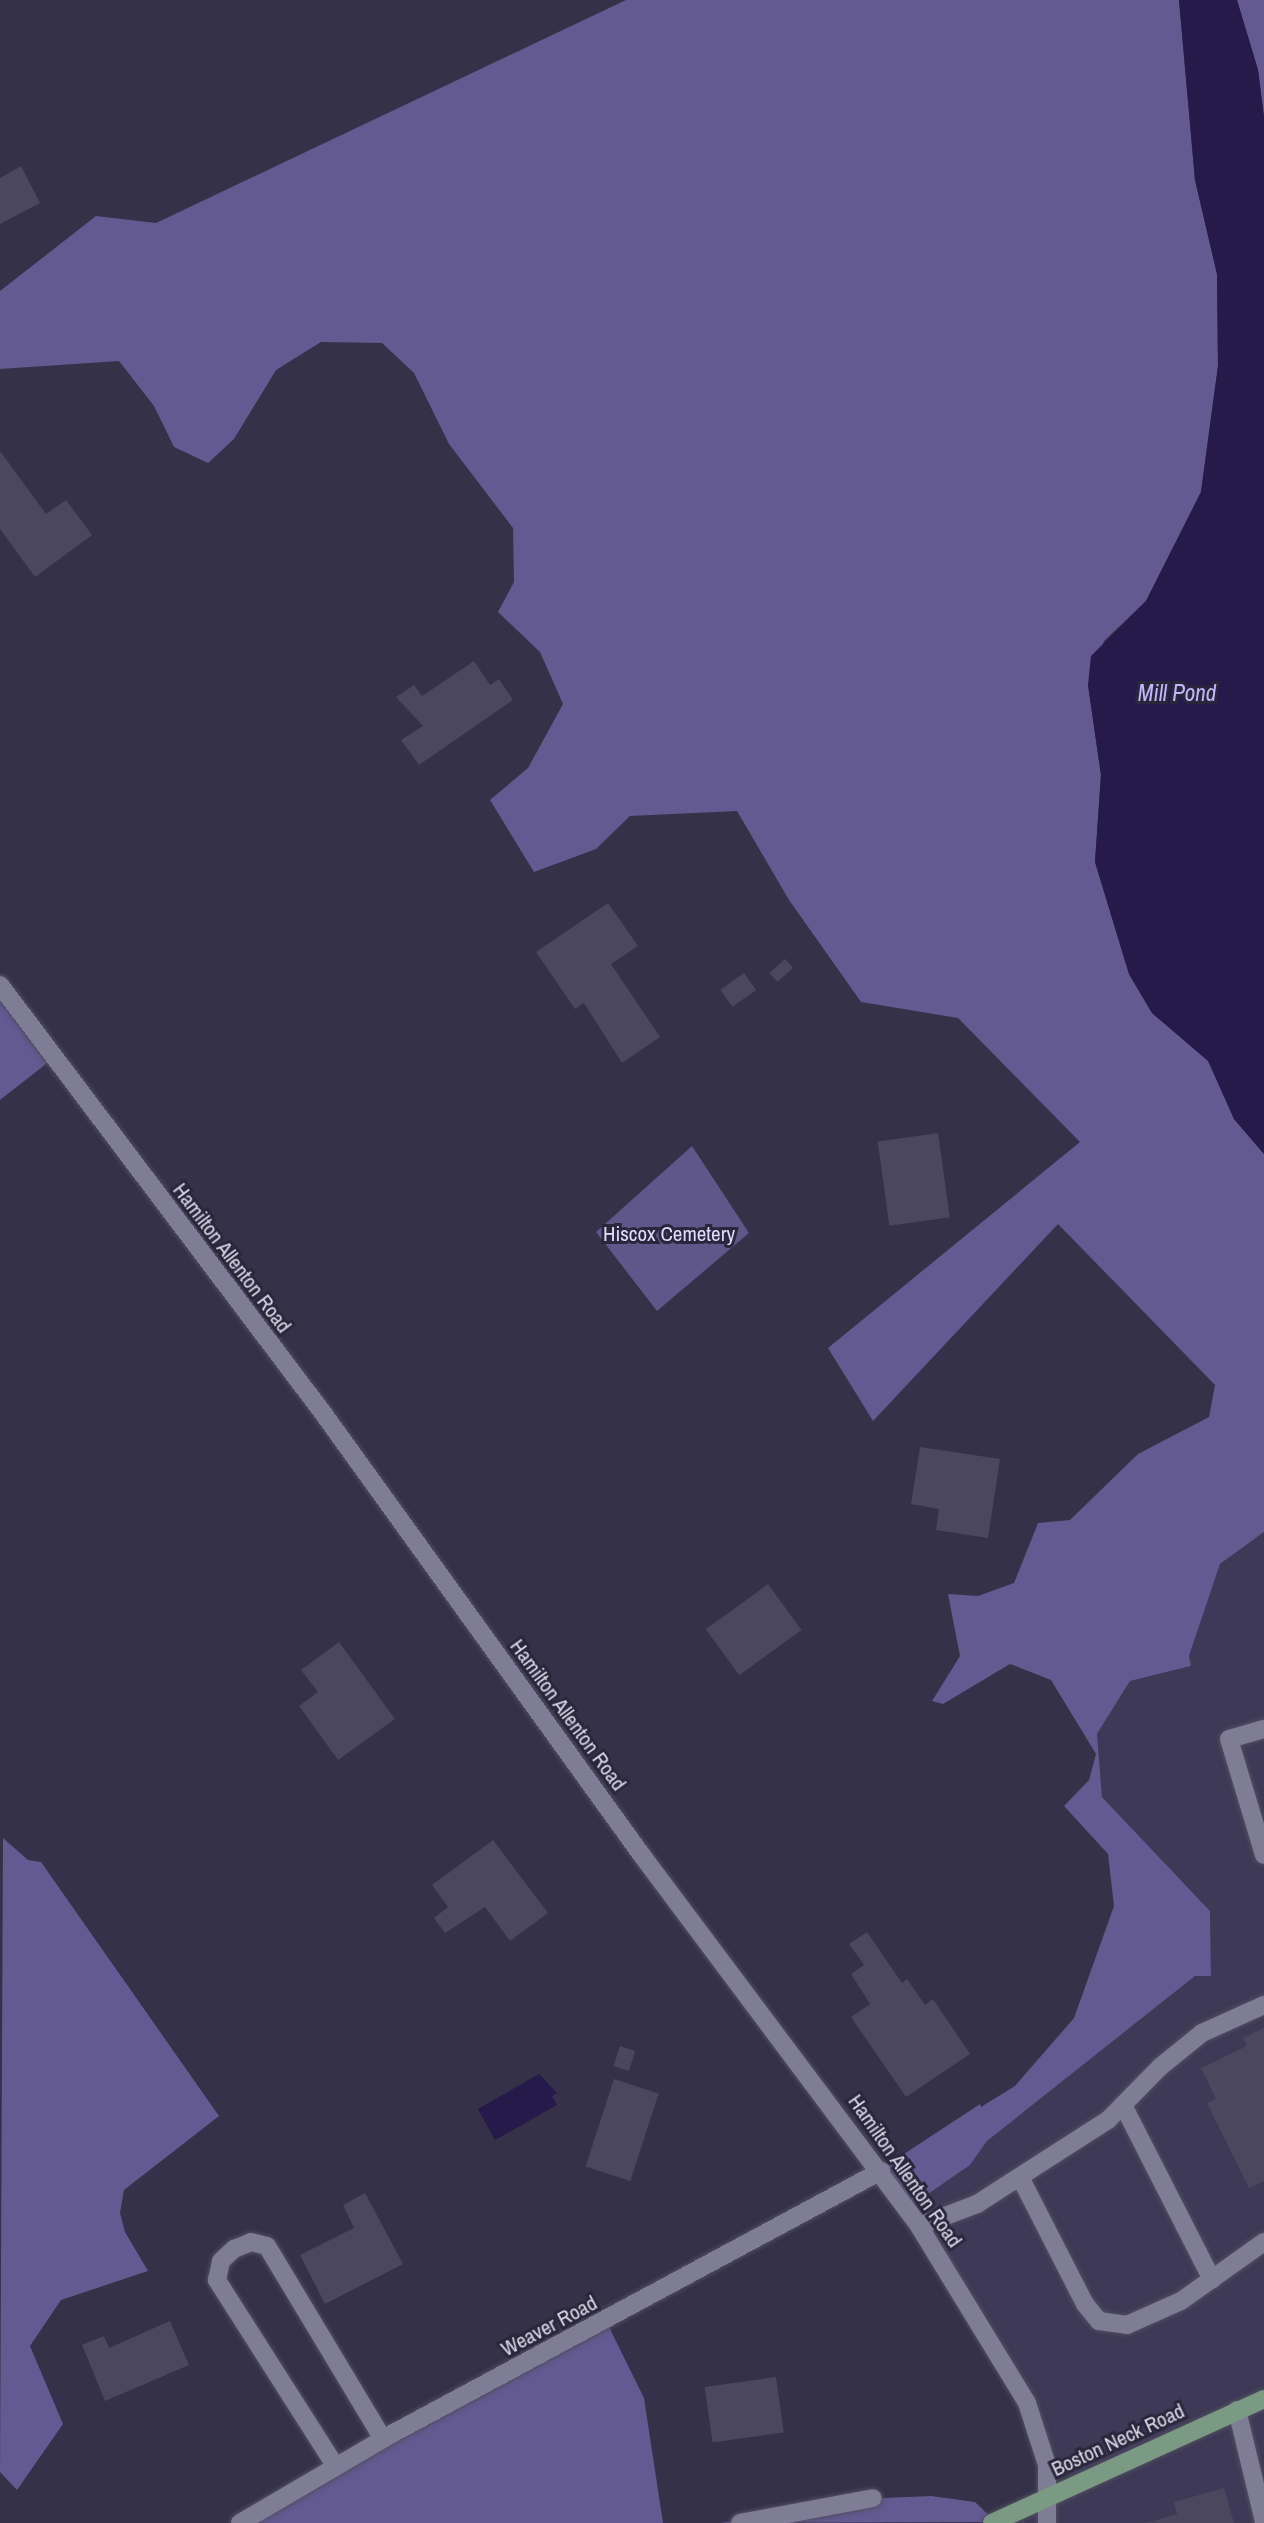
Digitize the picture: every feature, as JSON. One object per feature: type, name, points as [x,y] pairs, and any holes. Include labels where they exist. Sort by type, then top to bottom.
[{"type":"main road","name":"Boston Neck Road","points":[[992,2523],[1264,2399]]},
{"type":"street","name":"Hamilton Allenton Road","points":[[0,985],[323,1413],[641,1853],[881,2171],[919,2226],[1027,2403],[1047,2465],[1047,2523]]},
{"type":"street","points":[[1264,1729],[1229,1739],[1264,1855]]},
{"type":"street","points":[[919,2226],[977,2204],[1108,2120],[1160,2067],[1202,2034],[1264,2005]]},
{"type":"street","points":[[1123,2105],[1212,2280]]},
{"type":"street","name":"Weaver Road","points":[[240,2523],[383,2439],[881,2171]]},
{"type":"street","points":[[1020,2176],[1085,2304],[1098,2321],[1127,2325],[1181,2301],[1264,2242]]},
{"type":"street","points":[[335,2467],[217,2280],[221,2261],[234,2249],[251,2242],[267,2246],[383,2439]]},
{"type":"street","points":[[1237,2410],[1264,2522]]},
{"type":"street","points":[[740,2523],[873,2498]]},
{"type":"shaded area","points":[[626,0],[1179,0],[1195,180],[1217,274],[1218,366],[1201,492],[1146,601],[1104,641],[1088,685],[1101,775],[1095,862],[1129,974],[1152,1013],[1209,1061],[1234,1119],[1264,1154],[1264,1532],[1220,1564],[1189,1656],[1191,1666],[1130,1681],[1097,1734],[1102,1797],[1210,1911],[1211,1976],[1195,1976],[987,2141],[970,2165],[905,2210],[875,2173],[980,2104],[981,2107],[1015,2086],[1074,2018],[1114,1906],[1108,1854],[1064,1806],[1089,1780],[1096,1754],[1051,1680],[1010,1664],[943,1704],[932,1701],[960,1656],[948,1594],[978,1596],[1014,1583],[1038,1523],[1070,1520],[1138,1454],[1209,1417],[1215,1385],[1058,1224],[873,1421],[828,1348],[1080,1142],[958,1018],[861,1002],[789,900],[737,811],[630,816],[596,849],[534,872],[490,800],[528,768],[563,704],[540,652],[498,612],[514,582],[513,528],[449,444],[414,373],[382,343],[321,342],[276,370],[234,439],[208,463],[174,447],[154,406],[119,361],[0,369],[0,291],[96,216],[156,223]]},
{"type":"shaded area","points":[[1237,0],[1264,0],[1264,117],[1258,70]]},
{"type":"shaded area","points":[[0,981],[55,1057],[0,1100]]},
{"type":"shaded area","points":[[1264,1532],[1264,2523],[1013,2523],[1076,2486],[909,2224],[905,2210],[970,2165],[987,2141],[1195,1976],[1211,1976],[1210,1911],[1102,1797],[1097,1734],[1130,1681],[1191,1666],[1189,1656],[1220,1564]]},
{"type":"shaded area","points":[[3,1838],[28,1860],[41,1862],[219,2116],[124,2190],[120,2213],[125,2232],[148,2271],[61,2300],[30,2346],[63,2424],[17,2490],[0,2472]]},
{"type":"shaded area","points":[[609,2327],[644,2398],[663,2523],[237,2523]]},
{"type":"shaded area","points":[[931,2496],[975,2502],[996,2522],[720,2523],[883,2498]]},
{"type":"green space","name":"Hiscox Cemetery","points":[[692,1146],[749,1233],[657,1311],[596,1232]]},
{"type":"water","name":"Mill Pond","points":[[1179,0],[1237,0],[1258,70],[1264,117],[1264,1154],[1234,1119],[1208,1061],[1152,1013],[1129,974],[1095,862],[1101,775],[1088,685],[1091,656],[1146,601],[1201,492],[1218,366],[1217,274],[1195,180]]},
{"type":"water","points":[[539,2074],[557,2093],[552,2096],[557,2105],[495,2140],[478,2109]]},
{"type":"building","points":[[21,166],[40,203],[0,224],[0,178]]},
{"type":"building","points":[[0,451],[46,514],[66,500],[92,535],[35,577],[0,529]]},
{"type":"building","points":[[474,661],[490,685],[499,679],[513,700],[419,765],[401,740],[423,726],[396,697],[414,685],[422,696]]},
{"type":"building","points":[[608,903],[638,946],[611,964],[660,1037],[622,1063],[584,1003],[575,1009],[536,952]]},
{"type":"building","points":[[785,959],[793,968],[777,982],[769,973]]},
{"type":"building","points":[[744,973],[756,990],[732,1007],[720,990]]},
{"type":"building","points":[[938,1133],[950,1217],[889,1226],[878,1141]]},
{"type":"building","points":[[920,1447],[1000,1459],[988,1538],[936,1530],[939,1509],[911,1504]]},
{"type":"building","points":[[768,1584],[802,1630],[739,1675],[706,1629]]},
{"type":"building","points":[[339,1642],[395,1719],[338,1760],[299,1706],[318,1692],[301,1670]]},
{"type":"building","points":[[493,1840],[548,1913],[510,1941],[485,1907],[445,1933],[434,1918],[448,1907],[432,1885]]},
{"type":"building","points":[[867,1932],[902,1983],[907,1979],[925,2005],[933,1999],[970,2054],[906,2097],[851,2017],[870,2004],[851,1974],[864,1965],[849,1944]]},
{"type":"building","points":[[1264,2028],[1264,2181],[1249,2188],[1207,2103],[1216,2099],[1201,2068],[1247,2046],[1243,2038]]},
{"type":"building","points":[[620,2046],[635,2051],[629,2071],[614,2066]]},
{"type":"building","points":[[614,2079],[659,2094],[630,2181],[586,2166]]},
{"type":"building","points":[[365,2193],[403,2264],[325,2304],[300,2255],[354,2228],[343,2205]]},
{"type":"building","points":[[170,2321],[189,2365],[105,2401],[82,2345],[104,2336],[109,2348]]},
{"type":"building","points":[[776,2377],[784,2432],[712,2442],[705,2387]]},
{"type":"building","points":[[1224,2488],[1234,2523],[1146,2523],[1177,2514],[1174,2502]]}]
